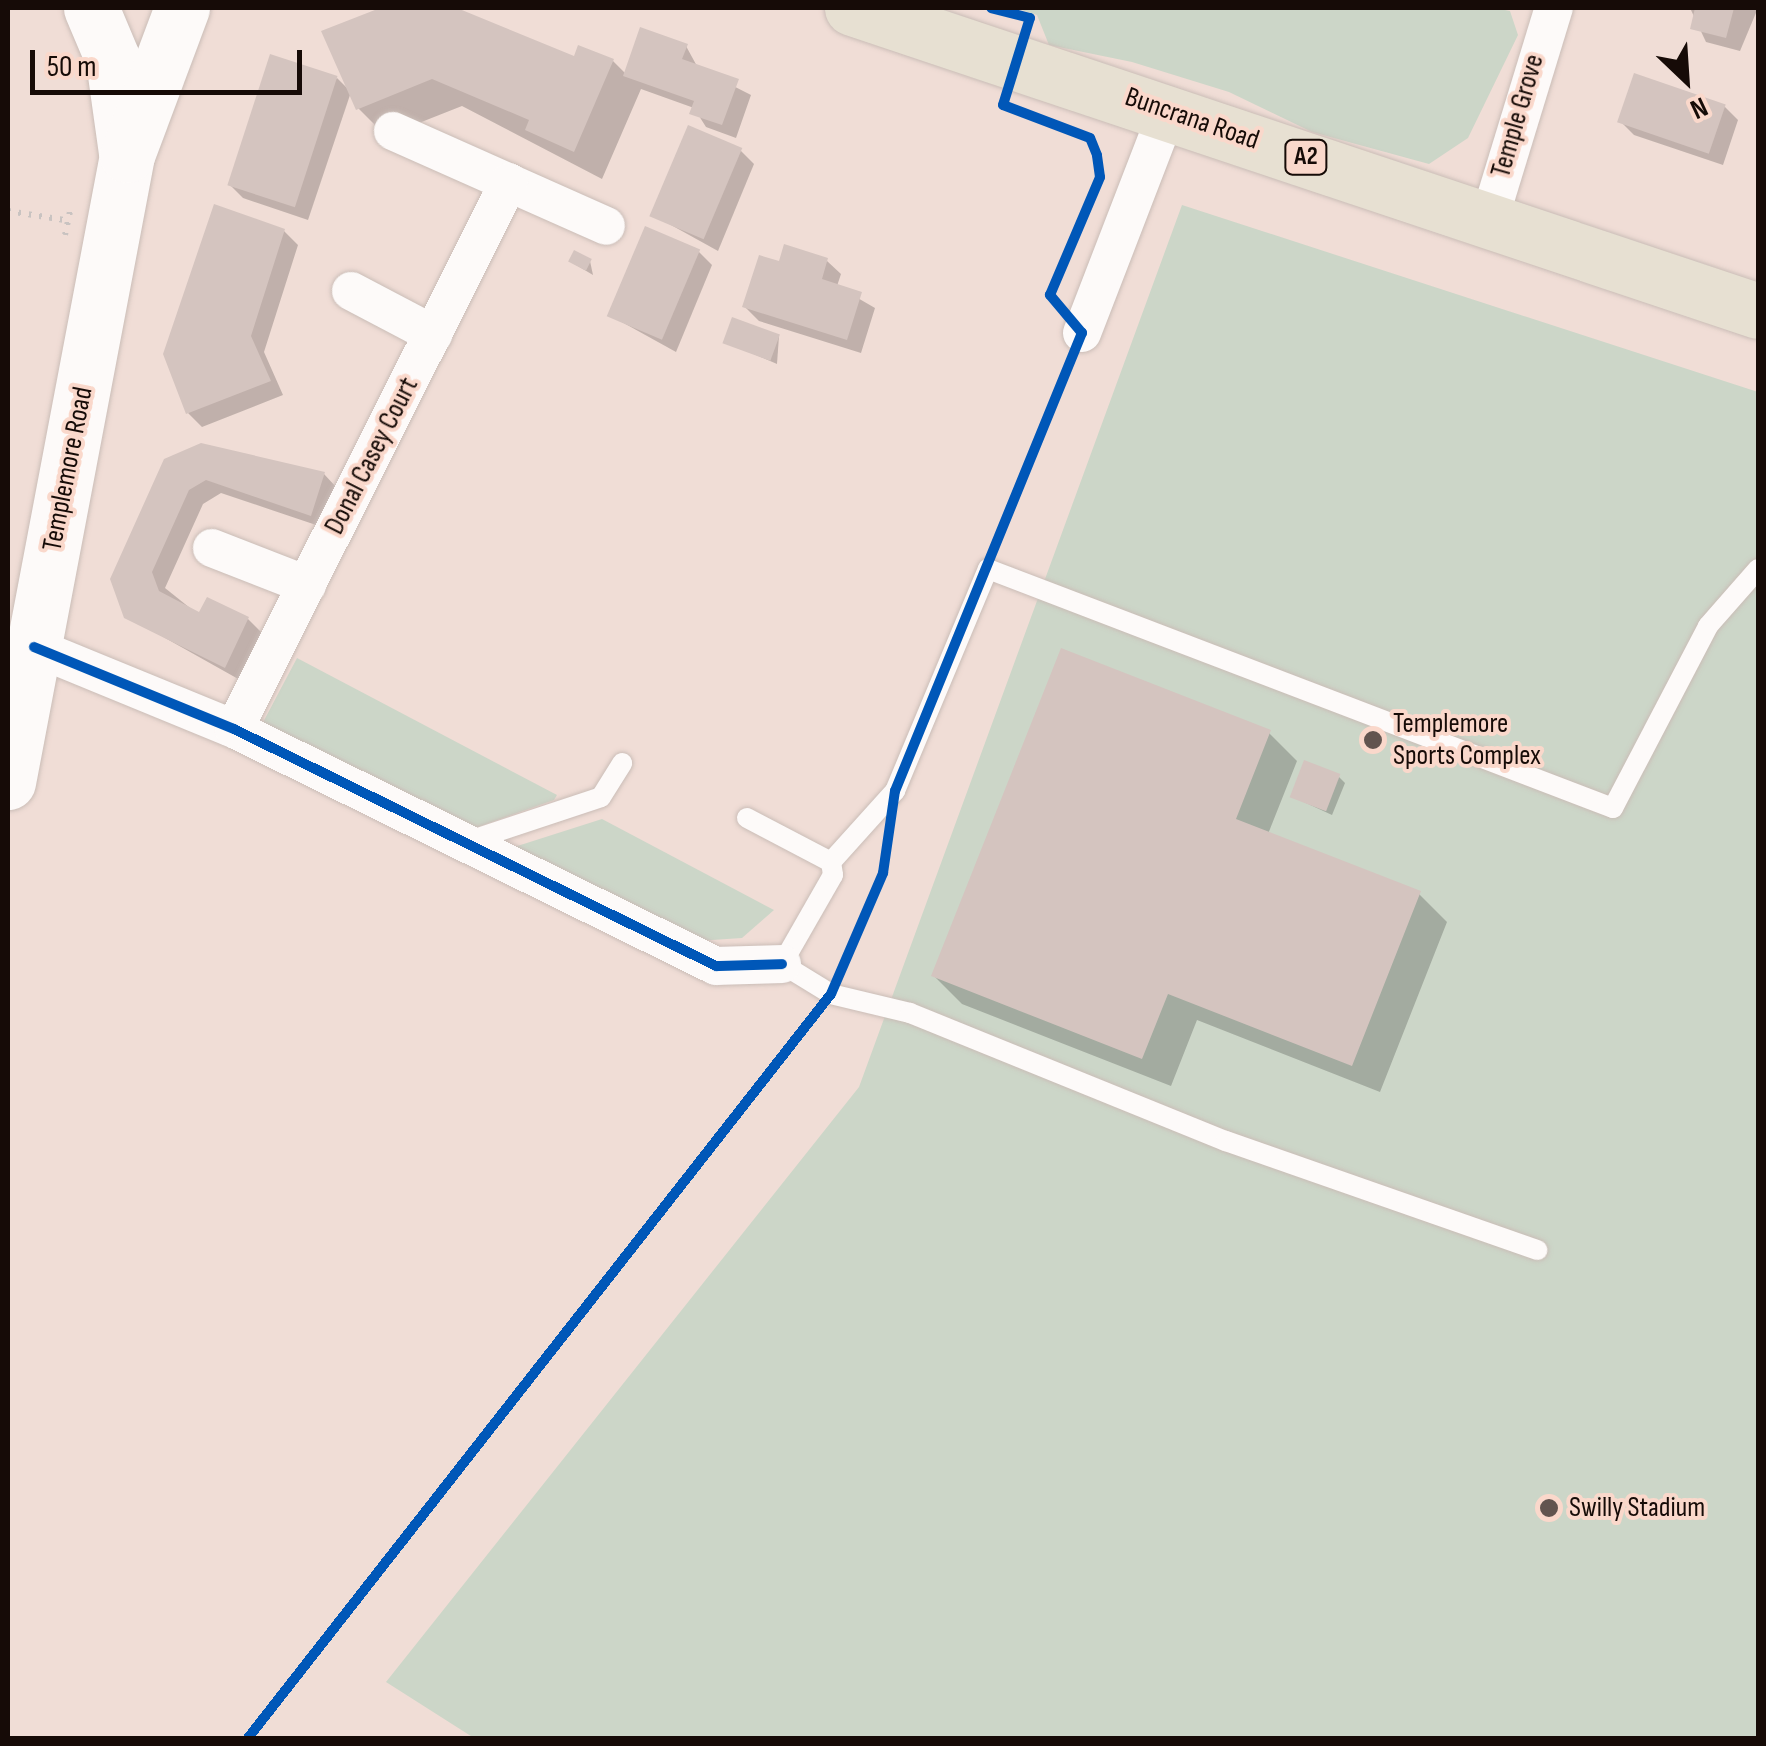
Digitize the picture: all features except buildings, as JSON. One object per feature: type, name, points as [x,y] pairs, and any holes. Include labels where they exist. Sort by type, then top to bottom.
[{"type":"highway","name":"Buncrana Road","points":[[852,8],[1168,110],[1758,311]]},
{"type":"main road","name":"Templemore Road","points":[[91,8],[113,60],[126,155]]},
{"type":"main road","name":"Templemore Road","points":[[8,782],[126,155],[182,8]]},
{"type":"street","name":"Temple Grove","points":[[1488,220],[1545,9]]},
{"type":"street","points":[[1082,333],[1168,110]]},
{"type":"street","points":[[394,131],[606,226]]},
{"type":"street","name":"Donal Casey Court","points":[[234,729],[509,182]]},
{"type":"street","points":[[350,291],[433,334]]},
{"type":"street","points":[[212,548],[307,585]]},
{"type":"street","points":[[34,647],[234,729],[459,844],[716,966],[782,964]]},
{"type":"lane","points":[[830,862],[895,791],[988,569],[1613,808],[1708,626],[1758,568]]},
{"type":"lane","points":[[459,844],[602,797],[622,763]]},
{"type":"lane","points":[[747,818],[830,862],[834,875],[782,964],[832,994],[910,1014],[1226,1141],[1538,1250]]},
{"type":"path","points":[[8,211],[64,220]]},
{"type":"green space","points":[[1015,8],[1495,8],[1510,11],[1518,35],[1468,138],[1429,164],[1312,132],[1229,92],[1132,62],[1049,45],[1037,15]]},
{"type":"green space","name":"Templemore Sports Complex","points":[[1182,205],[1758,392],[1758,1738],[474,1738],[386,1682],[859,1087]]},
{"type":"green space","points":[[297,658],[557,795],[554,800],[475,828],[260,728]]},
{"type":"green space","points":[[602,819],[774,910],[742,938],[697,941],[502,851]]},
{"type":"cycle path","points":[[248,1738],[831,994],[883,873],[895,791],[1082,333],[1050,295],[1100,177],[1097,155],[1090,138],[1003,105],[1030,18],[991,8]]},
{"type":"cycle path","points":[[34,647],[234,729],[716,966],[782,964]]},
{"type":"place","name":"Templemore Sports Complex","points":[[1373,740]]},
{"type":"place","name":"Swilly Stadium","points":[[1549,1508]]}]
